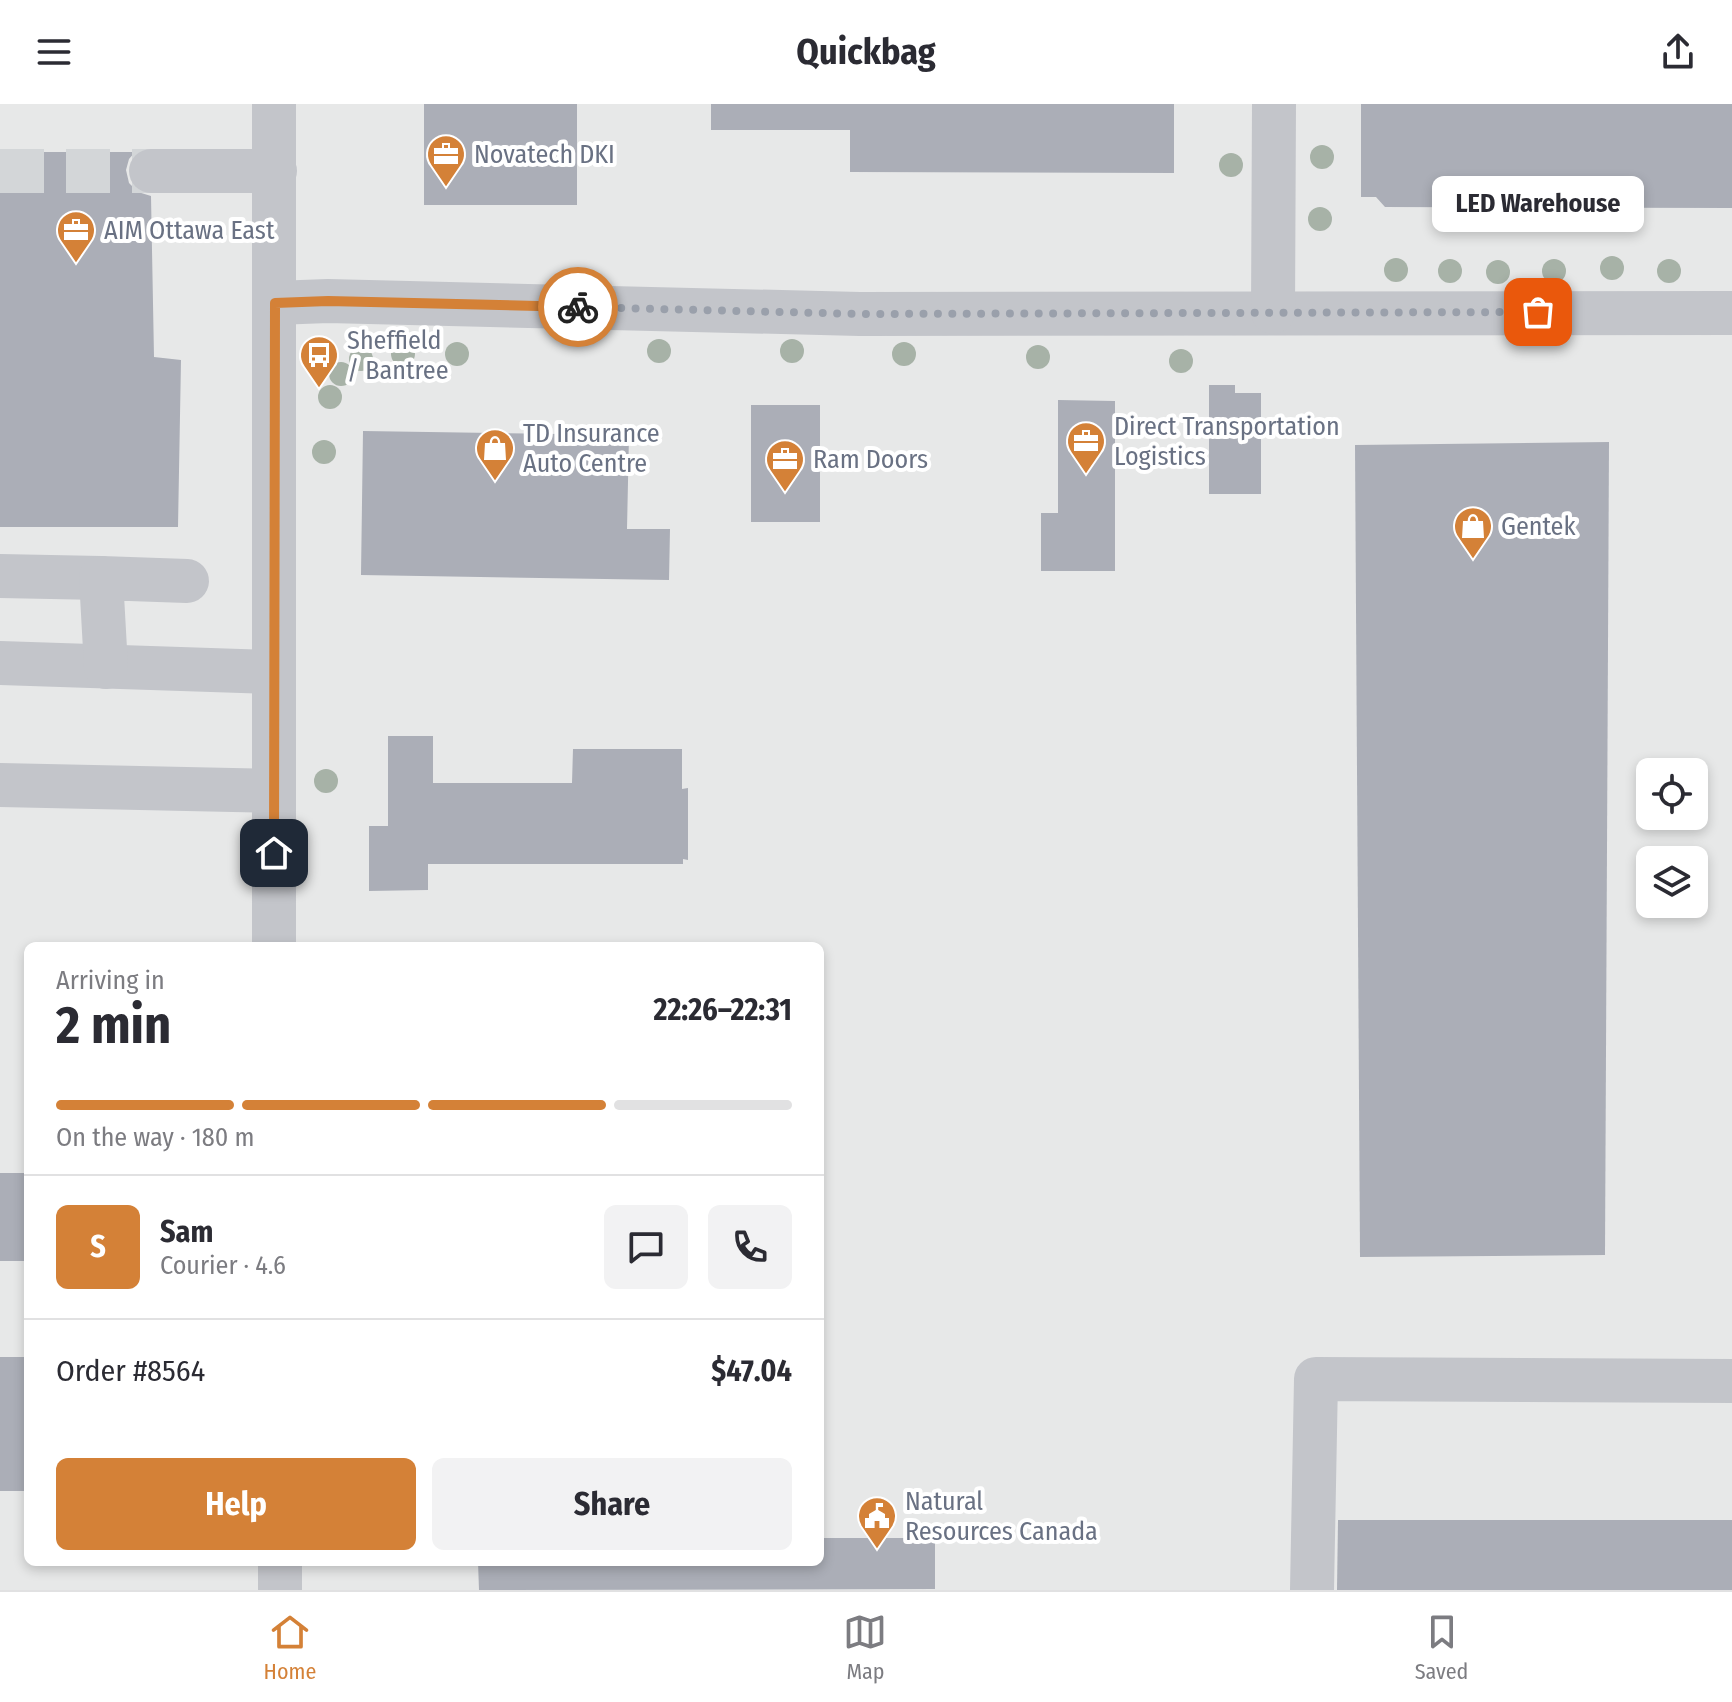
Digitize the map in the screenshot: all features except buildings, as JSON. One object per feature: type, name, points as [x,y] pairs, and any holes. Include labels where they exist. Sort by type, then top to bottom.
[{"type":"street","points":[[274,104],[274,942]]},
{"type":"street","points":[[1273,312],[1274,104]]},
{"type":"street","points":[[151,171],[275,171]]},
{"type":"street","points":[[275,303],[328,301],[860,314],[1732,313]]},
{"type":"street","points":[[0,576],[187,581]]},
{"type":"street","points":[[101,578],[106,667]]},
{"type":"street","points":[[0,663],[274,672]]},
{"type":"street","points":[[0,696],[43,665]]},
{"type":"street","points":[[0,785],[274,791]]},
{"type":"street","points":[[1312,1590],[1316,1379],[1732,1381]]},
{"type":"street","points":[[280,1566],[280,1590]]},
{"type":"shaded area","points":[[0,104],[1732,104],[1732,1590],[0,1590]]},
{"type":"tunnel","points":[[0,171],[151,171]]},
{"type":"way so far","points":[[578,307],[860,314],[1538,312]]},
{"type":"place","name":"Novatech DKI","points":[[446,188]]},
{"type":"place","name":"AIM Ottawa East","points":[[76,264]]},
{"type":"place","name":"LED Warehouse","points":[[1538,312]]},
{"type":"place","name":"Sheffield / Bantree","points":[[319,389]]},
{"type":"place","name":"Direct Transportation Logistics","points":[[1086,475]]},
{"type":"place","name":"TD Insurance Auto Centre","points":[[495,482]]},
{"type":"place","name":"Ram Doors","points":[[785,493]]},
{"type":"place","name":"Gentek","points":[[1473,560]]},
{"type":"place","name":"Natural Resources Canada","points":[[877,1550]]},
{"type":"route","points":[[274,853],[275,303],[328,301],[578,307]]}]
